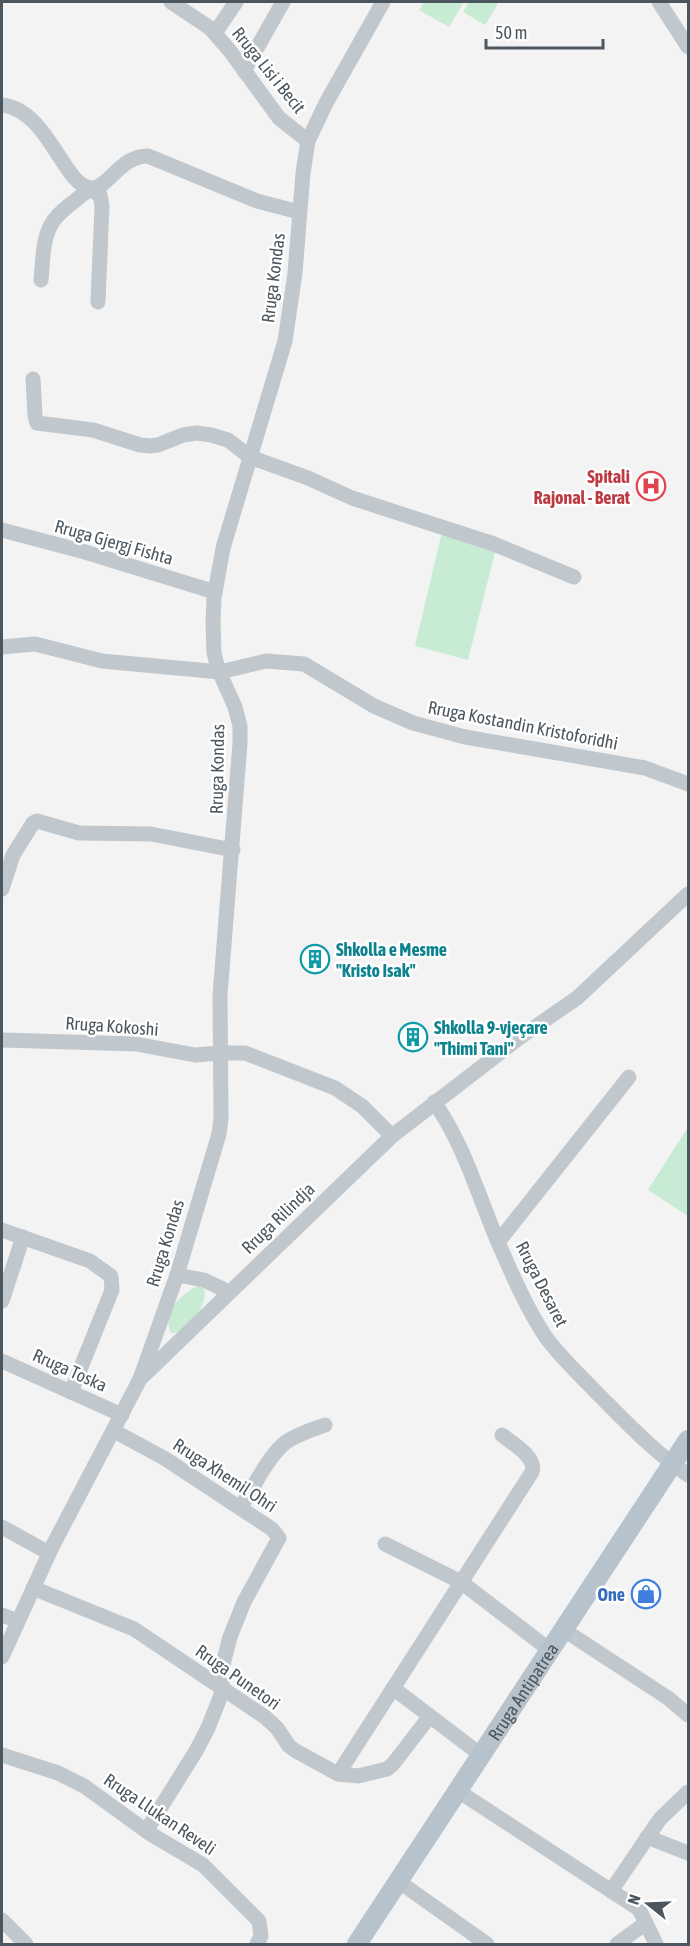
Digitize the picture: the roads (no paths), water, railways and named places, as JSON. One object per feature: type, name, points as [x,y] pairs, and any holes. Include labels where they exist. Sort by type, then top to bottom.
[{"type":"main road","name":"Rruga Antipatrea","points":[[357,1944],[564,1630],[681,1470],[688,1440]]},
{"type":"street","name":"Rruga Lisi i Becit","points":[[171,2],[215,33],[279,118],[308,141]]},
{"type":"street","points":[[215,33],[236,2]]},
{"type":"street","points":[[244,71],[283,2]]},
{"type":"street","name":"Rruga Kondas","points":[[140,1379],[177,1275],[219,1134],[221,1119],[220,995],[233,850],[240,726],[214,653],[215,592],[223,548],[285,341],[295,273],[299,212],[308,141],[326,103],[383,2]]},
{"type":"street","points":[[662,2],[688,47]]},
{"type":"street","points":[[2,105],[22,112],[39,127],[75,179],[100,195],[102,206],[98,302]]},
{"type":"street","points":[[88,188],[95,188],[102,184],[129,159],[148,156],[257,201],[299,212]]},
{"type":"street","points":[[41,280],[45,245],[52,222],[88,188]]},
{"type":"street","points":[[33,379],[37,423],[93,430],[150,446],[183,435],[212,435],[228,440],[250,457],[308,478],[352,498],[495,544],[574,577]]},
{"type":"street","name":"Rruga Gjergj Fishta","points":[[2,530],[85,552],[215,592]]},
{"type":"street","name":"Rruga Kostandin Kristoforidhi","points":[[2,647],[35,644],[102,661],[220,672],[266,661],[304,664],[374,706],[413,723],[465,736],[645,768],[688,784]]},
{"type":"street","points":[[2,889],[13,855],[33,823],[37,821],[79,833],[151,834],[233,850]]},
{"type":"street","name":"Rruga Rilindja","points":[[2,1657],[49,1553],[140,1379],[392,1136],[519,1038],[577,998],[688,894]]},
{"type":"street","name":"Rruga Kokoshi","points":[[2,1040],[136,1044],[195,1055],[245,1053],[335,1088],[362,1106],[392,1136]]},
{"type":"street","points":[[498,1242],[629,1077]]},
{"type":"street","name":"Rruga Desaret","points":[[434,1102],[458,1142],[498,1242],[531,1311],[546,1336],[572,1367],[634,1430],[681,1470]]},
{"type":"street","points":[[2,1230],[90,1261],[111,1276],[112,1290],[71,1392]]},
{"type":"street","points":[[2,1301],[23,1237]]},
{"type":"street","points":[[177,1275],[204,1280],[229,1292]]},
{"type":"street","name":"Rruga Toska","points":[[2,1361],[122,1415]]},
{"type":"street","points":[[240,1508],[274,1454],[285,1443],[301,1433],[325,1425]]},
{"type":"street","name":"Rruga Xhemil Ohri","points":[[114,1431],[164,1458],[272,1529],[279,1538],[244,1602],[230,1637],[220,1686],[221,1695],[208,1728],[146,1831]]},
{"type":"street","points":[[338,1774],[532,1472],[534,1467],[531,1460],[502,1435]]},
{"type":"street","points":[[2,1527],[49,1553]]},
{"type":"street","points":[[385,1544],[461,1582],[550,1651]]},
{"type":"street","name":"Rruga Punetori","points":[[33,1588],[134,1629],[265,1717],[277,1728],[289,1746],[296,1751],[338,1774],[358,1776],[387,1769],[404,1752],[430,1716]]},
{"type":"street","points":[[2,1615],[18,1621]]},
{"type":"street","points":[[564,1630],[668,1698],[688,1715]]},
{"type":"street","points":[[393,1688],[482,1755]]},
{"type":"street","name":"Rruga Llukan Reveli","points":[[2,1755],[58,1773],[84,1786],[146,1831],[203,1865],[259,1921],[261,1930],[257,1944]]},
{"type":"street","points":[[458,1791],[639,1909],[656,1944]]},
{"type":"street","points":[[611,1891],[660,1819],[688,1792]]},
{"type":"street","points":[[647,1837],[688,1853]]},
{"type":"street","points":[[399,1881],[487,1944]]},
{"type":"street","points":[[2,1920],[26,1944]]},
{"type":"street","points":[[616,1944],[646,1923]]},
{"type":"place","name":"Spitali Rajonal - Berat","points":[[651,486]]},
{"type":"place","name":"Shkolla e Mesme \"Kristo Isak\"","points":[[315,959]]},
{"type":"place","name":"Shkolla 9-vjeçare \"Thimi Tani\"","points":[[413,1037]]},
{"type":"place","name":"One","points":[[646,1594]]}]
